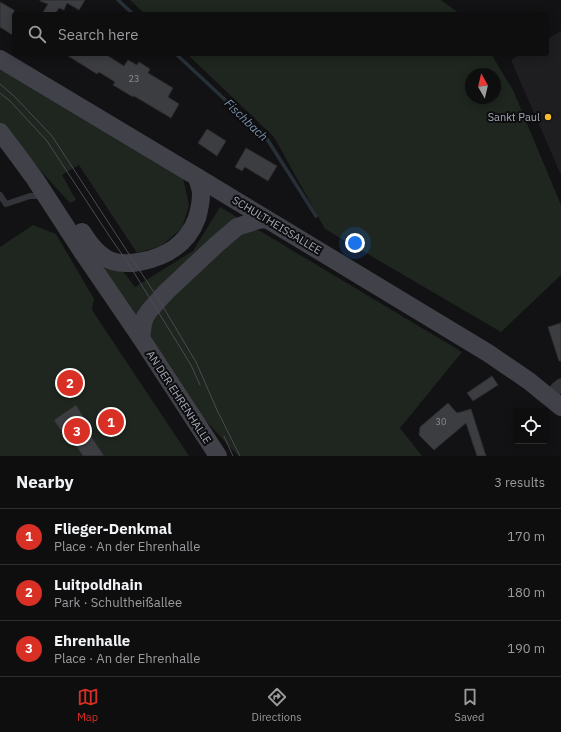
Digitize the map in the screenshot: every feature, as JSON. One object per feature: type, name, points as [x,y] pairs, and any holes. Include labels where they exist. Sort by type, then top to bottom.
[{"type":"main road","name":"SCHULTHEISSALLEE","points":[[0,59],[197,176],[488,353],[524,378],[557,397]]},
{"type":"main road","points":[[0,132],[26,166],[141,338]]},
{"type":"main road","points":[[57,212],[75,222],[93,247],[103,257],[112,261],[123,263],[135,263],[157,258],[180,244],[191,231],[198,216],[201,198],[197,176]]},
{"type":"main road","points":[[141,338],[145,317],[166,292],[237,227],[266,219]]},
{"type":"main road","name":"AN DER EHRENHALLE","points":[[141,338],[218,456]]},
{"type":"lane","points":[[0,195],[6,204],[30,196],[46,196]]},
{"type":"shaded area","points":[[130,0],[441,0],[457,12],[143,12]]},
{"type":"shaded area","name":"Sankt Paul","points":[[561,31],[561,175],[511,60],[518,56],[549,56],[549,38]]},
{"type":"shaded area","points":[[189,56],[492,56],[500,68],[465,68],[465,104],[501,104],[501,70],[513,90],[561,205],[561,275],[501,332],[325,229],[274,137]]},
{"type":"shaded area","points":[[0,68],[183,178],[189,205],[182,228],[161,246],[137,253],[79,165],[62,175],[76,200],[70,203],[0,126]]},
{"type":"shaded area","points":[[220,207],[462,352],[400,428],[422,456],[238,456],[186,399],[97,266],[122,270],[135,287],[193,251]]},
{"type":"shaded area","points":[[33,225],[56,234],[94,299],[92,310],[189,456],[0,456],[0,247]]},
{"type":"building","points":[[85,0],[79,10],[67,3],[64,10],[59,8],[56,12],[43,12],[48,4],[40,1]]},
{"type":"building","points":[[0,2],[14,10],[14,12],[12,12],[12,35],[0,27]]},
{"type":"building","points":[[68,56],[108,56],[124,66],[128,60],[137,65],[139,62],[150,69],[148,73],[173,88],[168,97],[179,104],[171,118],[113,85],[115,82],[99,72],[97,74]]},
{"type":"building","points":[[207,129],[226,141],[217,156],[198,143]]},
{"type":"building","points":[[246,148],[277,166],[268,181],[245,167],[242,171],[235,167]]},
{"type":"building","points":[[561,323],[561,361],[559,361],[548,327]]},
{"type":"building","points":[[492,376],[498,385],[473,401],[467,393]]},
{"type":"building","points":[[448,403],[457,413],[471,409],[486,456],[477,456],[466,423],[434,450],[419,435],[420,427]]},
{"type":"building","points":[[76,405],[84,418],[81,420],[104,456],[83,456],[65,430],[62,432],[54,420]]},
{"type":"waterway","name":"Fischbach","points":[[118,0],[131,12]]},
{"type":"waterway","name":"Fischbach","points":[[178,56],[267,139],[316,216]]},
{"type":"tram line","points":[[0,84],[14,96],[52,136],[159,300],[196,362],[217,410],[240,456]]},
{"type":"tram line","points":[[0,93],[10,101],[47,141],[128,263],[191,365],[200,385]]},
{"type":"tram line","points":[[224,436],[233,456]]},
{"type":"place","name":"Sankt Paul","points":[[548,117]]},
{"type":"place","name":"Luitpoldhain","points":[[70,383]]},
{"type":"place","name":"Flieger-Denkmal","points":[[111,422]]},
{"type":"place","name":"Ehrenhalle","points":[[77,431]]}]
